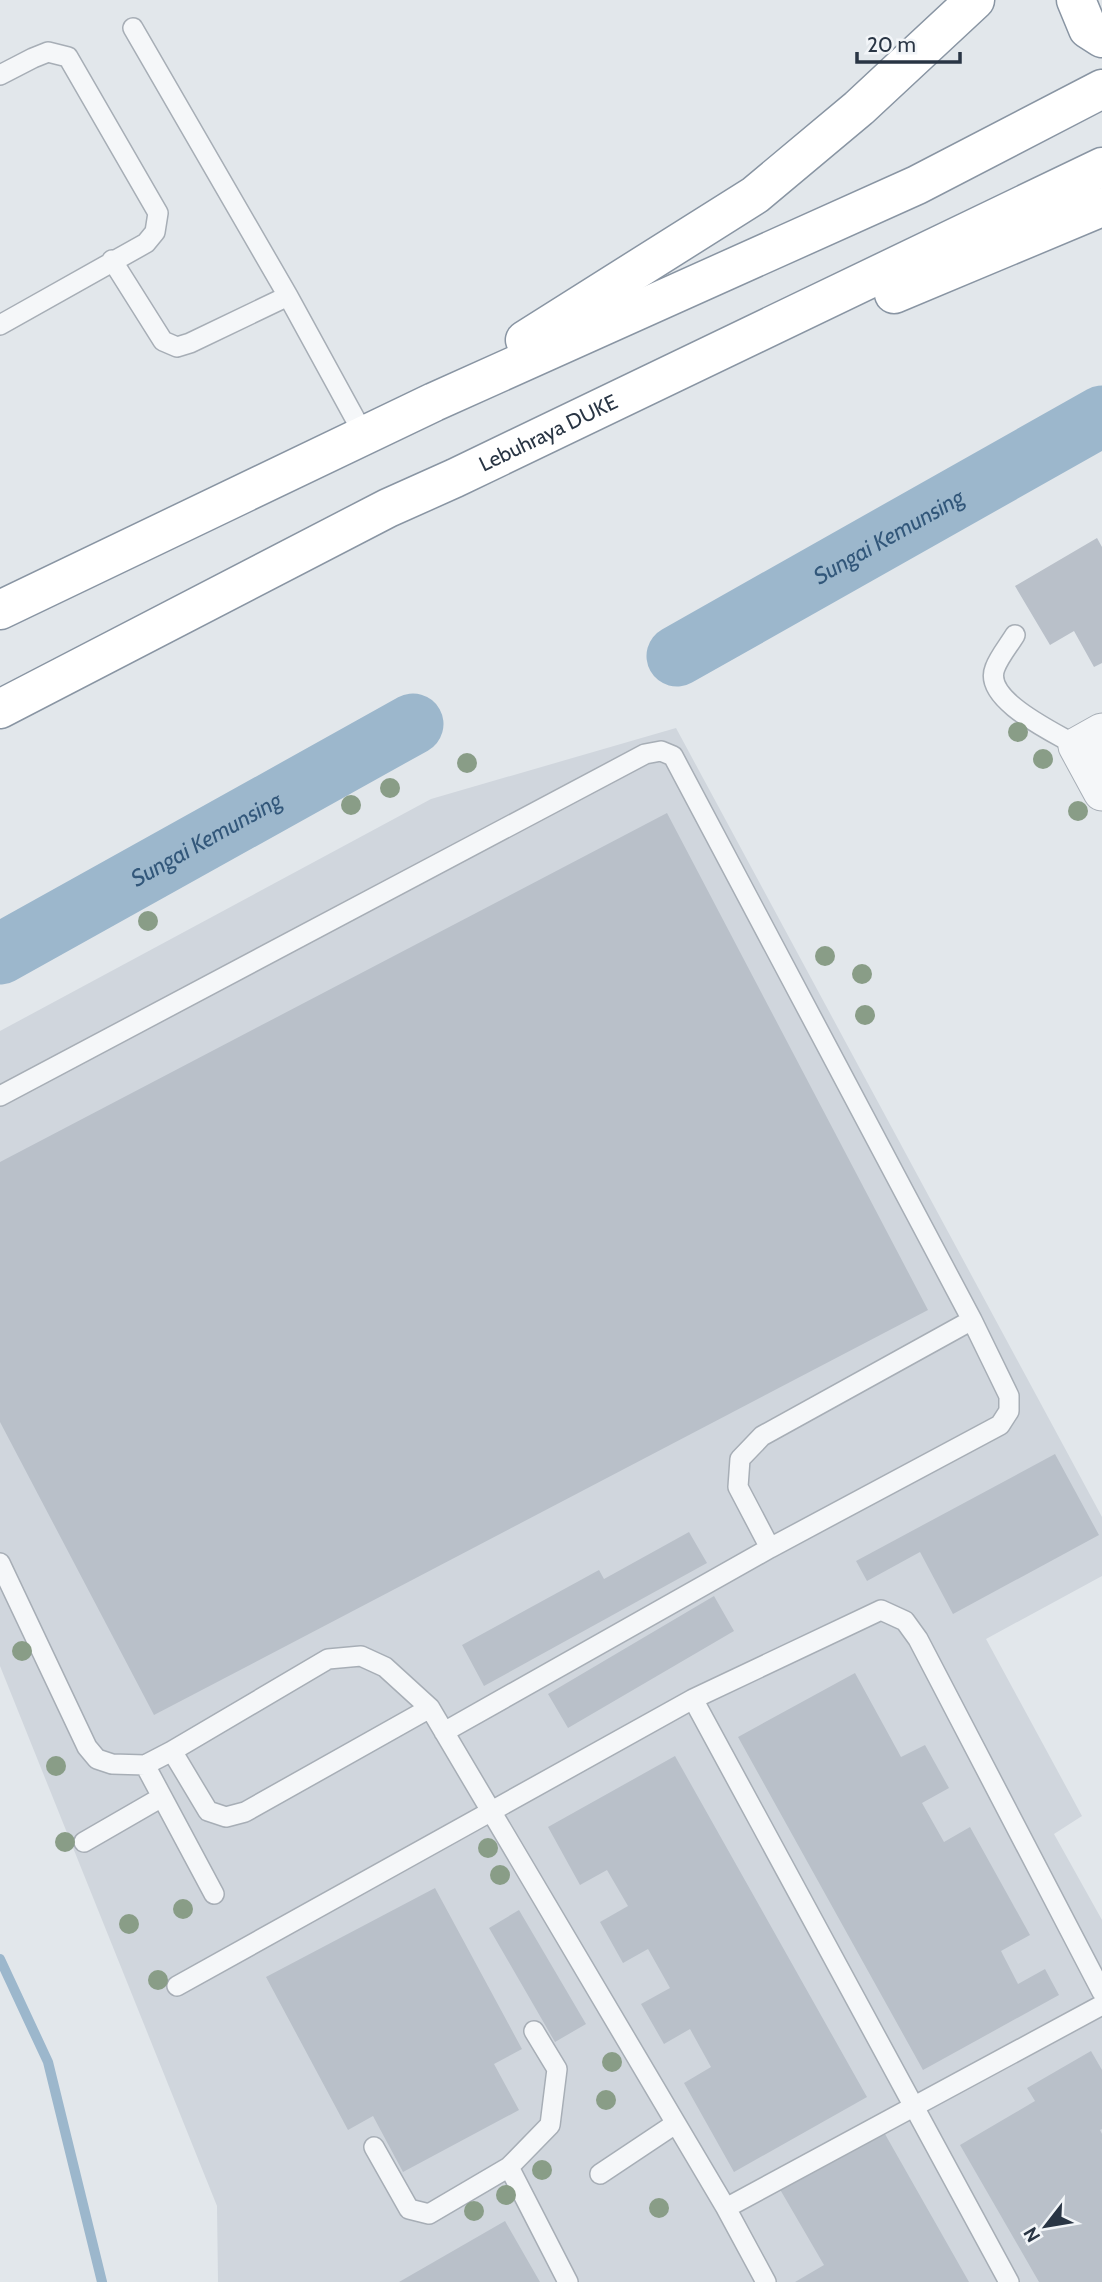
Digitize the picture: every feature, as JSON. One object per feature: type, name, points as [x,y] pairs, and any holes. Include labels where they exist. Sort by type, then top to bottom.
[{"type":"highway","points":[[434,402],[491,362],[755,195],[859,108],[975,0]]},
{"type":"highway","points":[[1076,0],[1088,29],[1102,38]]},
{"type":"highway","points":[[0,610],[434,402],[917,185],[1102,89]]},
{"type":"highway","name":"Lebuhraya DUKE","points":[[0,709],[388,508],[1102,167]]},
{"type":"highway","points":[[455,478],[1102,207]]},
{"type":"street","points":[[1090,739],[1102,792]]},
{"type":"lane","points":[[133,28],[288,296],[364,435]]},
{"type":"lane","points":[[0,75],[48,52],[68,57],[158,213],[155,232],[146,243],[0,325]]},
{"type":"lane","points":[[112,260],[163,341],[177,347],[191,343],[288,296]]},
{"type":"lane","points":[[1015,635],[993,670],[995,687],[1018,711],[1090,739]]},
{"type":"lane","points":[[0,1096],[645,754],[661,751],[673,756],[972,1320],[1009,1396],[1009,1411],[1000,1425],[770,1548],[444,1732]]},
{"type":"lane","points":[[770,1548],[738,1488],[740,1459],[762,1436],[972,1320]]},
{"type":"lane","points":[[0,1563],[87,1747],[97,1759],[112,1765],[145,1765],[328,1659],[361,1656],[385,1667],[430,1708],[726,2208],[766,2282]]},
{"type":"lane","points":[[177,1986],[693,1699],[881,1610],[905,1621],[918,1639],[1102,1992]]},
{"type":"lane","points":[[693,1699],[1009,2282]]},
{"type":"lane","points":[[172,1751],[208,1811],[226,1817],[244,1812],[430,1708]]},
{"type":"lane","points":[[145,1765],[214,1894]]},
{"type":"lane","points":[[83,1842],[162,1797]]},
{"type":"lane","points":[[726,2208],[1102,2005]]},
{"type":"lane","points":[[374,2147],[409,2209],[429,2214],[509,2167],[550,2125],[556,2069],[534,2031]]},
{"type":"lane","points":[[600,2174],[675,2124]]},
{"type":"lane","points":[[509,2167],[568,2282]]},
{"type":"shaded area","points":[[676,728],[1102,1517],[1102,1576],[986,1639],[1082,1816],[1054,1834],[1102,1920],[1102,2282],[218,2282],[217,2206],[0,1666],[0,1031],[431,799]]},
{"type":"building","points":[[1097,538],[1102,547],[1102,663],[1094,667],[1074,631],[1050,645],[1015,586]]},
{"type":"building","points":[[667,813],[928,1310],[154,1715],[0,1422],[0,1162]]},
{"type":"building","points":[[1055,1454],[1099,1535],[953,1614],[920,1552],[867,1581],[856,1561]]},
{"type":"building","points":[[689,1532],[707,1563],[484,1686],[462,1645],[599,1570],[604,1579]]},
{"type":"building","points":[[714,1596],[734,1631],[568,1728],[548,1694]]},
{"type":"building","points":[[855,1673],[901,1757],[925,1745],[949,1788],[922,1803],[944,1842],[970,1827],[1030,1935],[1001,1951],[1018,1984],[1045,1969],[1059,1995],[923,2070],[738,1737]]},
{"type":"building","points":[[675,1756],[867,2097],[734,2172],[684,2083],[711,2067],[690,2029],[664,2044],[641,2004],[670,1988],[648,1949],[623,1963],[600,1922],[628,1906],[607,1870],[580,1885],[548,1827]]},
{"type":"building","points":[[435,1888],[522,2049],[494,2064],[519,2110],[403,2172],[373,2116],[348,2130],[266,1977]]},
{"type":"building","points":[[519,1910],[586,2024],[555,2042],[489,1928]]},
{"type":"building","points":[[1091,2051],[1102,2070],[1102,2282],[1039,2282],[960,2145],[1035,2101],[1027,2088]]},
{"type":"building","points":[[881,2127],[969,2282],[795,2282],[824,2265],[778,2186]]},
{"type":"building","points":[[505,2221],[540,2282],[399,2282]]},
{"type":"waterway","name":"Sungai Kemunsing","points":[[677,656],[1102,416]]},
{"type":"waterway","name":"Sungai Kemunsing","points":[[0,954],[413,724]]},
{"type":"waterway","points":[[0,1959],[48,2062],[102,2282]]}]
